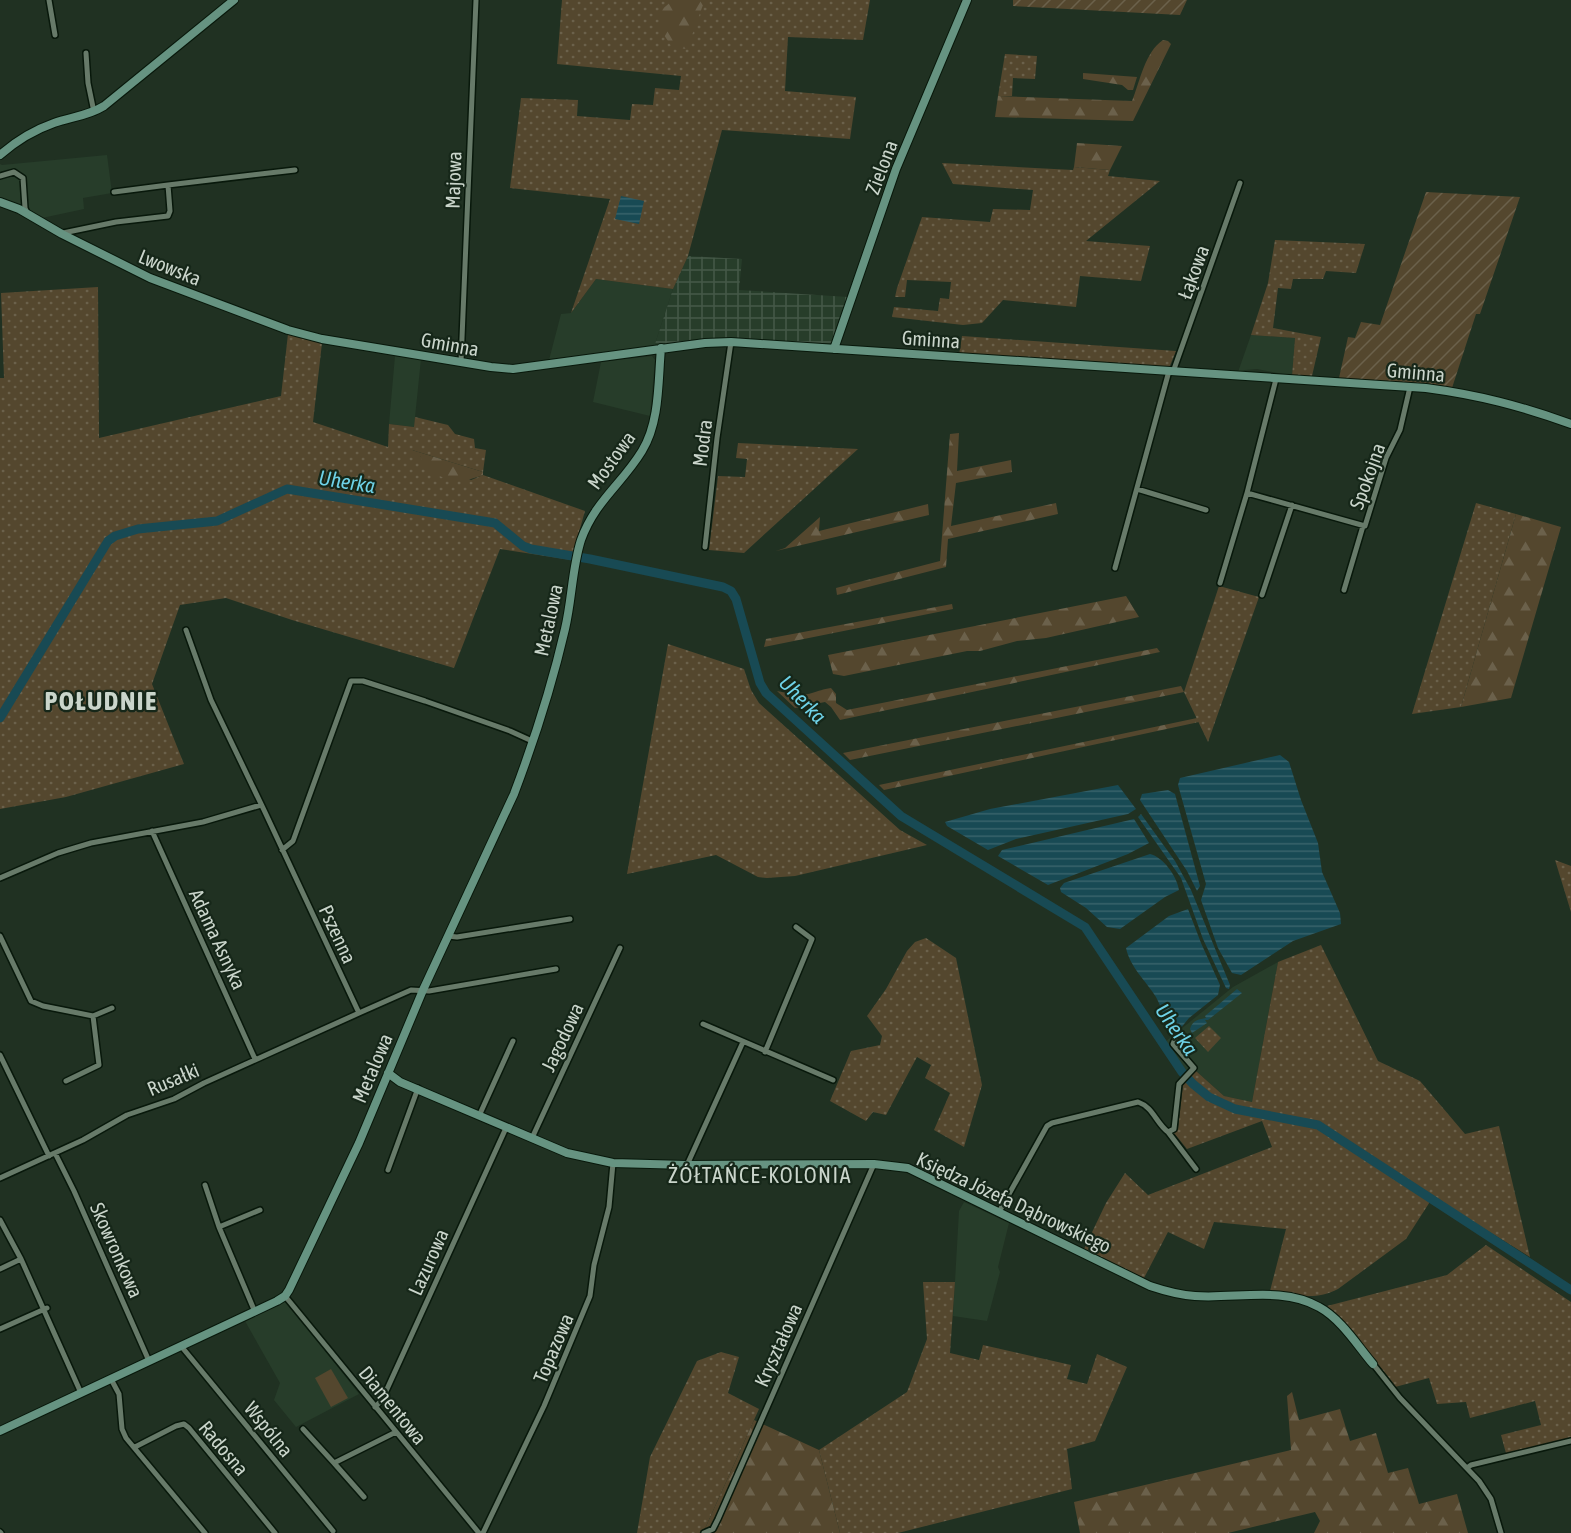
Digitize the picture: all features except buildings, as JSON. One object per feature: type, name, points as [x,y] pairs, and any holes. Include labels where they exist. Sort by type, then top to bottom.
[{"type":"street","points":[[49,0],[55,35]]},
{"type":"street","points":[[0,155],[19,140],[52,123],[94,112],[104,106],[234,0]]},
{"type":"street","name":"Majowa","points":[[461,362],[476,0]]},
{"type":"street","name":"Zielona","points":[[834,349],[896,169],[967,0]]},
{"type":"street","points":[[86,53],[88,83],[94,112]]},
{"type":"street","points":[[114,192],[295,170]]},
{"type":"street","points":[[0,176],[14,172],[20,175],[24,182],[24,210]]},
{"type":"street","name":"Łąkowa","points":[[1115,568],[1171,372],[1240,183]]},
{"type":"street","points":[[62,234],[116,222],[168,216],[170,211],[168,185]]},
{"type":"street","name":"Lwowska","points":[[0,202],[24,210],[62,234],[150,278],[288,330]]},
{"type":"street","name":"Lwowska","points":[[5,208],[24,210]]},
{"type":"street","name":"Lwowska","points":[[5,208],[43,223]]},
{"type":"street","name":"Gminna","points":[[288,330],[322,339],[513,369],[661,348],[731,342],[1410,387],[1494,399],[1571,424]]},
{"type":"street","name":"Modra","points":[[705,547],[717,438],[731,342]]},
{"type":"street","name":"Mostowa","points":[[577,556],[591,516],[636,460],[648,440],[654,419],[661,348]]},
{"type":"street","points":[[1220,583],[1247,493],[1276,379]]},
{"type":"street","name":"Spokojna","points":[[1247,493],[1365,526],[1386,458],[1400,430],[1410,387]]},
{"type":"street","points":[[1137,489],[1206,510]]},
{"type":"street","points":[[1262,595],[1292,505]]},
{"type":"street","points":[[1344,590],[1363,526]]},
{"type":"street","name":"Metalowa","points":[[285,1296],[359,1143],[382,1088],[398,1078],[393,1060],[514,794],[565,630],[577,556]]},
{"type":"street","name":"Pszenna","points":[[186,630],[211,700],[359,1013]]},
{"type":"street","points":[[282,850],[293,841],[351,681],[363,681],[425,701],[532,741]]},
{"type":"street","points":[[0,878],[58,853],[91,843],[203,822],[261,805]]},
{"type":"street","name":"Adama Asnyka","points":[[152,831],[255,1059]]},
{"type":"street","points":[[448,936],[457,937],[570,919]]},
{"type":"street","points":[[765,1052],[812,939],[796,927]]},
{"type":"street","points":[[0,936],[31,1001],[43,1006],[93,1016],[112,1008]]},
{"type":"street","name":"Jagodowa","points":[[532,1138],[620,948]]},
{"type":"street","points":[[359,1013],[411,990],[429,991],[556,969]]},
{"type":"street","name":"Rusałki","points":[[0,1178],[52,1155],[127,1115],[188,1093],[255,1059],[359,1013]]},
{"type":"street","points":[[66,1081],[99,1065],[93,1016]]},
{"type":"street","points":[[703,1024],[833,1080]]},
{"type":"street","points":[[1168,1132],[1174,1129],[1179,1084],[1194,1068],[1173,1044],[1177,1034]]},
{"type":"street","points":[[479,1116],[513,1041]]},
{"type":"street","points":[[687,1165],[743,1042]]},
{"type":"street","name":"Skowronkowa","points":[[0,1054],[87,1218],[149,1361]]},
{"type":"street","points":[[382,1088],[398,1078]]},
{"type":"street","name":"Księdza Józefa Dąbrowskiego","points":[[398,1078],[506,1128],[567,1153],[613,1163],[874,1164],[908,1168],[1150,1286],[1173,1293],[1198,1296],[1284,1296],[1305,1300],[1334,1318],[1373,1364]]},
{"type":"street","points":[[388,1170],[418,1088]]},
{"type":"street","points":[[999,1212],[1047,1126],[1138,1102],[1148,1108],[1196,1169]]},
{"type":"street","name":"Lazurowa","points":[[375,1407],[382,1400],[506,1128]]},
{"type":"street","name":"Topazowa","points":[[483,1533],[544,1406],[590,1296],[594,1264],[609,1207],[613,1163]]},
{"type":"street","name":"Kryształowa","points":[[704,1533],[713,1529],[718,1519],[874,1164]]},
{"type":"street","points":[[205,1185],[219,1227],[255,1312]]},
{"type":"street","points":[[219,1227],[260,1210]]},
{"type":"street","points":[[0,1220],[45,1309],[81,1393]]},
{"type":"street","points":[[0,1269],[21,1259]]},
{"type":"street","points":[[0,1431],[285,1296]]},
{"type":"street","name":"Diamentowa","points":[[285,1296],[478,1533]]},
{"type":"street","points":[[0,1329],[45,1309]]},
{"type":"street","name":"Wspólna","points":[[181,1346],[333,1531]]},
{"type":"street","points":[[1373,1364],[1400,1398],[1467,1468],[1491,1499],[1501,1533]]},
{"type":"street","points":[[111,1379],[121,1402],[122,1429],[205,1533]]},
{"type":"street","name":"Radosna","points":[[135,1447],[184,1424],[275,1533]]},
{"type":"street","points":[[303,1429],[364,1497]]},
{"type":"street","points":[[334,1463],[396,1432]]},
{"type":"street","points":[[1467,1468],[1471,1465],[1571,1440]]},
{"type":"shaded area","points":[[107,155],[112,193],[83,198],[84,209],[42,218],[21,205],[0,197],[0,164]]},
{"type":"shaded area","points":[[688,256],[742,259],[739,290],[848,297],[832,346],[717,338],[654,347],[673,289]]},
{"type":"shaded area","points":[[596,279],[673,289],[654,347],[549,360],[561,314],[571,313]]},
{"type":"shaded area","points":[[1251,335],[1295,338],[1292,376],[1257,369],[1238,372]]},
{"type":"shaded area","points":[[395,356],[421,359],[414,427],[389,424]]},
{"type":"shaded area","points":[[652,356],[655,360],[650,416],[593,402],[601,362]]},
{"type":"shaded area","points":[[1278,962],[1252,1102],[1224,1096],[1196,1071],[1190,1077],[1182,1069],[1165,1042],[1233,987]]},
{"type":"shaded area","points":[[964,1202],[1009,1223],[998,1267],[1000,1272],[987,1321],[953,1316],[959,1211]]},
{"type":"shaded area","points":[[286,1301],[359,1394],[296,1427],[274,1400],[280,1383],[245,1321]]},
{"type":"green space","points":[[562,0],[870,0],[863,40],[788,37],[785,91],[856,97],[850,139],[722,130],[688,256],[673,289],[596,279],[571,313],[610,199],[510,188],[521,98],[578,100],[577,116],[630,120],[632,104],[653,105],[655,88],[679,90],[681,76],[557,64]]},
{"type":"green space","points":[[673,0],[705,0],[686,49],[672,47],[660,29],[659,12]]},
{"type":"green space","points":[[1013,0],[1187,0],[1180,15],[1013,6]]},
{"type":"green space","points":[[1163,40],[1171,44],[1133,121],[995,117],[998,96],[1132,101],[1147,59]]},
{"type":"green space","points":[[1005,54],[1037,56],[1035,79],[1013,78],[1012,96],[998,96]]},
{"type":"green space","points":[[1083,73],[1137,77],[1133,90],[1128,90],[1122,85],[1083,79]]},
{"type":"green space","points":[[1077,143],[1122,146],[1110,170],[1074,167]]},
{"type":"green space","points":[[942,163],[1073,170],[1074,167],[1110,170],[1108,176],[1160,181],[1086,241],[1150,246],[1141,281],[1080,276],[1076,307],[1003,300],[982,323],[963,325],[892,317],[894,307],[938,311],[940,298],[949,299],[951,282],[907,280],[905,297],[895,297],[922,217],[990,222],[993,209],[1030,210],[1033,190],[953,184]]},
{"type":"green space","points":[[1426,192],[1520,197],[1480,314],[1476,314],[1452,388],[1339,378],[1348,337],[1355,338],[1361,322],[1380,325]]},
{"type":"green space","points":[[1275,240],[1365,244],[1356,273],[1326,271],[1323,279],[1293,279],[1291,289],[1278,288],[1273,328],[1321,337],[1312,376],[1292,376],[1295,338],[1251,335],[1268,283]]},
{"type":"green space","points":[[98,287],[99,438],[281,396],[288,334],[322,343],[313,422],[388,447],[389,424],[414,427],[415,417],[448,425],[455,434],[474,439],[475,448],[486,450],[483,472],[412,450],[421,457],[471,480],[483,475],[585,511],[571,560],[500,549],[454,668],[226,598],[180,605],[152,684],[184,764],[66,797],[0,809],[0,378],[4,378],[1,293]]},
{"type":"green space","points":[[962,336],[1176,351],[1169,368],[959,355]]},
{"type":"green space","points":[[959,433],[957,471],[1011,460],[1012,472],[956,483],[951,526],[1056,503],[1058,514],[948,539],[946,567],[837,595],[836,588],[940,561],[950,434]]},
{"type":"green space","points":[[738,443],[858,449],[744,553],[709,550],[718,476],[745,477],[747,459],[736,458]]},
{"type":"green space","points":[[412,450],[483,472],[483,475],[458,481],[446,478],[423,468],[421,457],[412,454]]},
{"type":"green space","points":[[1476,503],[1516,514],[1461,707],[1412,714]]},
{"type":"green space","points":[[928,504],[929,515],[776,551],[785,548],[820,517],[819,531]]},
{"type":"green space","points":[[1516,514],[1561,527],[1511,698],[1461,707]]},
{"type":"green space","points":[[1219,586],[1259,597],[1208,742],[1184,692]]},
{"type":"green space","points":[[1126,596],[1139,617],[1046,638],[1017,641],[980,651],[967,651],[844,676],[833,674],[828,655]]},
{"type":"green space","points":[[952,604],[953,609],[764,647],[766,639]]},
{"type":"green space","points":[[668,644],[744,669],[751,690],[759,703],[900,830],[927,845],[795,876],[758,877],[716,855],[627,874]]},
{"type":"green space","points":[[1157,648],[1160,652],[840,720],[825,702],[795,708],[777,691],[803,695],[831,688],[836,694],[836,703],[847,710]]},
{"type":"green space","points":[[1181,686],[1184,692],[850,760],[843,753]]},
{"type":"green space","points":[[1197,718],[1199,722],[884,790],[879,785]]},
{"type":"green space","points":[[1555,860],[1571,866],[1571,912]]},
{"type":"green space","points":[[926,938],[956,958],[982,1085],[964,1147],[934,1130],[950,1093],[925,1078],[931,1065],[917,1057],[886,1115],[873,1112],[866,1121],[830,1101],[851,1051],[880,1045],[882,1036],[867,1016],[886,989],[907,951],[915,942]]},
{"type":"green space","points":[[1321,945],[1378,1061],[1420,1081],[1465,1134],[1499,1126],[1530,1257],[1433,1197],[1406,1239],[1338,1289],[1321,1295],[1305,1296],[1270,1291],[1286,1229],[1214,1222],[1204,1249],[1168,1232],[1144,1278],[1084,1249],[1106,1203],[1125,1173],[1148,1195],[1272,1147],[1262,1121],[1187,1149],[1174,1133],[1178,1129],[1183,1085],[1196,1071],[1224,1096],[1252,1102],[1278,962]]},
{"type":"green space","points":[[1209,1026],[1221,1038],[1208,1052],[1195,1038]]},
{"type":"green space","points":[[1486,1245],[1571,1302],[1571,1443],[1507,1457],[1501,1435],[1541,1425],[1535,1401],[1470,1418],[1466,1402],[1437,1404],[1429,1378],[1395,1387],[1353,1331],[1327,1306],[1447,1275]]},
{"type":"green space","points":[[923,1282],[955,1282],[950,1353],[979,1360],[983,1345],[1071,1365],[1067,1379],[1087,1384],[1097,1354],[1127,1367],[1095,1441],[1067,1449],[1072,1489],[898,1533],[840,1533],[819,1450],[907,1392],[927,1339]]},
{"type":"green space","points":[[721,1352],[739,1357],[728,1393],[759,1409],[703,1533],[637,1533],[650,1457],[697,1361]]},
{"type":"green space","points":[[331,1369],[348,1398],[331,1407],[315,1378]]},
{"type":"green space","points":[[1292,1392],[1299,1420],[1340,1409],[1350,1441],[1376,1433],[1388,1473],[1408,1468],[1419,1504],[1457,1494],[1468,1533],[1314,1533],[1320,1521],[1315,1512],[1228,1533],[1080,1533],[1074,1502],[1291,1450],[1287,1396]]},
{"type":"green space","points":[[754,1420],[819,1450],[840,1533],[703,1533]]},
{"type":"water","points":[[621,196],[644,201],[639,224],[615,219]]},
{"type":"water","points":[[1280,755],[1289,762],[1318,843],[1322,872],[1340,913],[1341,924],[1293,941],[1241,975],[1232,973],[1218,948],[1201,900],[1206,884],[1178,785],[1180,778]]},
{"type":"water","points":[[1118,785],[1136,809],[1128,814],[1016,839],[988,850],[947,826],[945,822],[990,809]]},
{"type":"water","points":[[1168,790],[1175,794],[1200,886],[1197,891],[1187,871],[1140,800],[1142,794]]},
{"type":"water","points":[[1141,814],[1175,861],[1191,890],[1230,985],[1229,989],[1226,988],[1203,939],[1181,878],[1138,817]]},
{"type":"water","points":[[1134,819],[1149,843],[1128,854],[1048,885],[998,856],[1002,850]]},
{"type":"water","points":[[1150,854],[1160,859],[1169,868],[1179,890],[1165,897],[1120,929],[1107,927],[1086,908],[1061,892],[1060,888],[1064,883]]},
{"type":"water","points":[[1188,909],[1220,985],[1218,995],[1189,1018],[1180,1029],[1172,1031],[1156,997],[1135,968],[1126,948],[1169,916]]},
{"type":"water","points":[[1237,989],[1242,993],[1205,1020],[1207,1023],[1192,1033],[1190,1029],[1196,1020],[1206,1018],[1205,1016]]},
{"type":"waterway","name":"Uherka","points":[[0,718],[108,541],[115,536],[138,529],[217,521],[287,489],[495,523],[523,546],[531,549],[723,587],[731,591],[736,599],[760,683],[766,693],[901,816],[1085,927],[1182,1072],[1193,1084],[1209,1097],[1235,1109],[1318,1125],[1571,1290]]},
{"type":"district","name":"POŁUDNIE","points":[[101,701]]},
{"type":"district","name":"ŻÓŁTAŃCE-KOLONIA","points":[[760,1175]]}]
